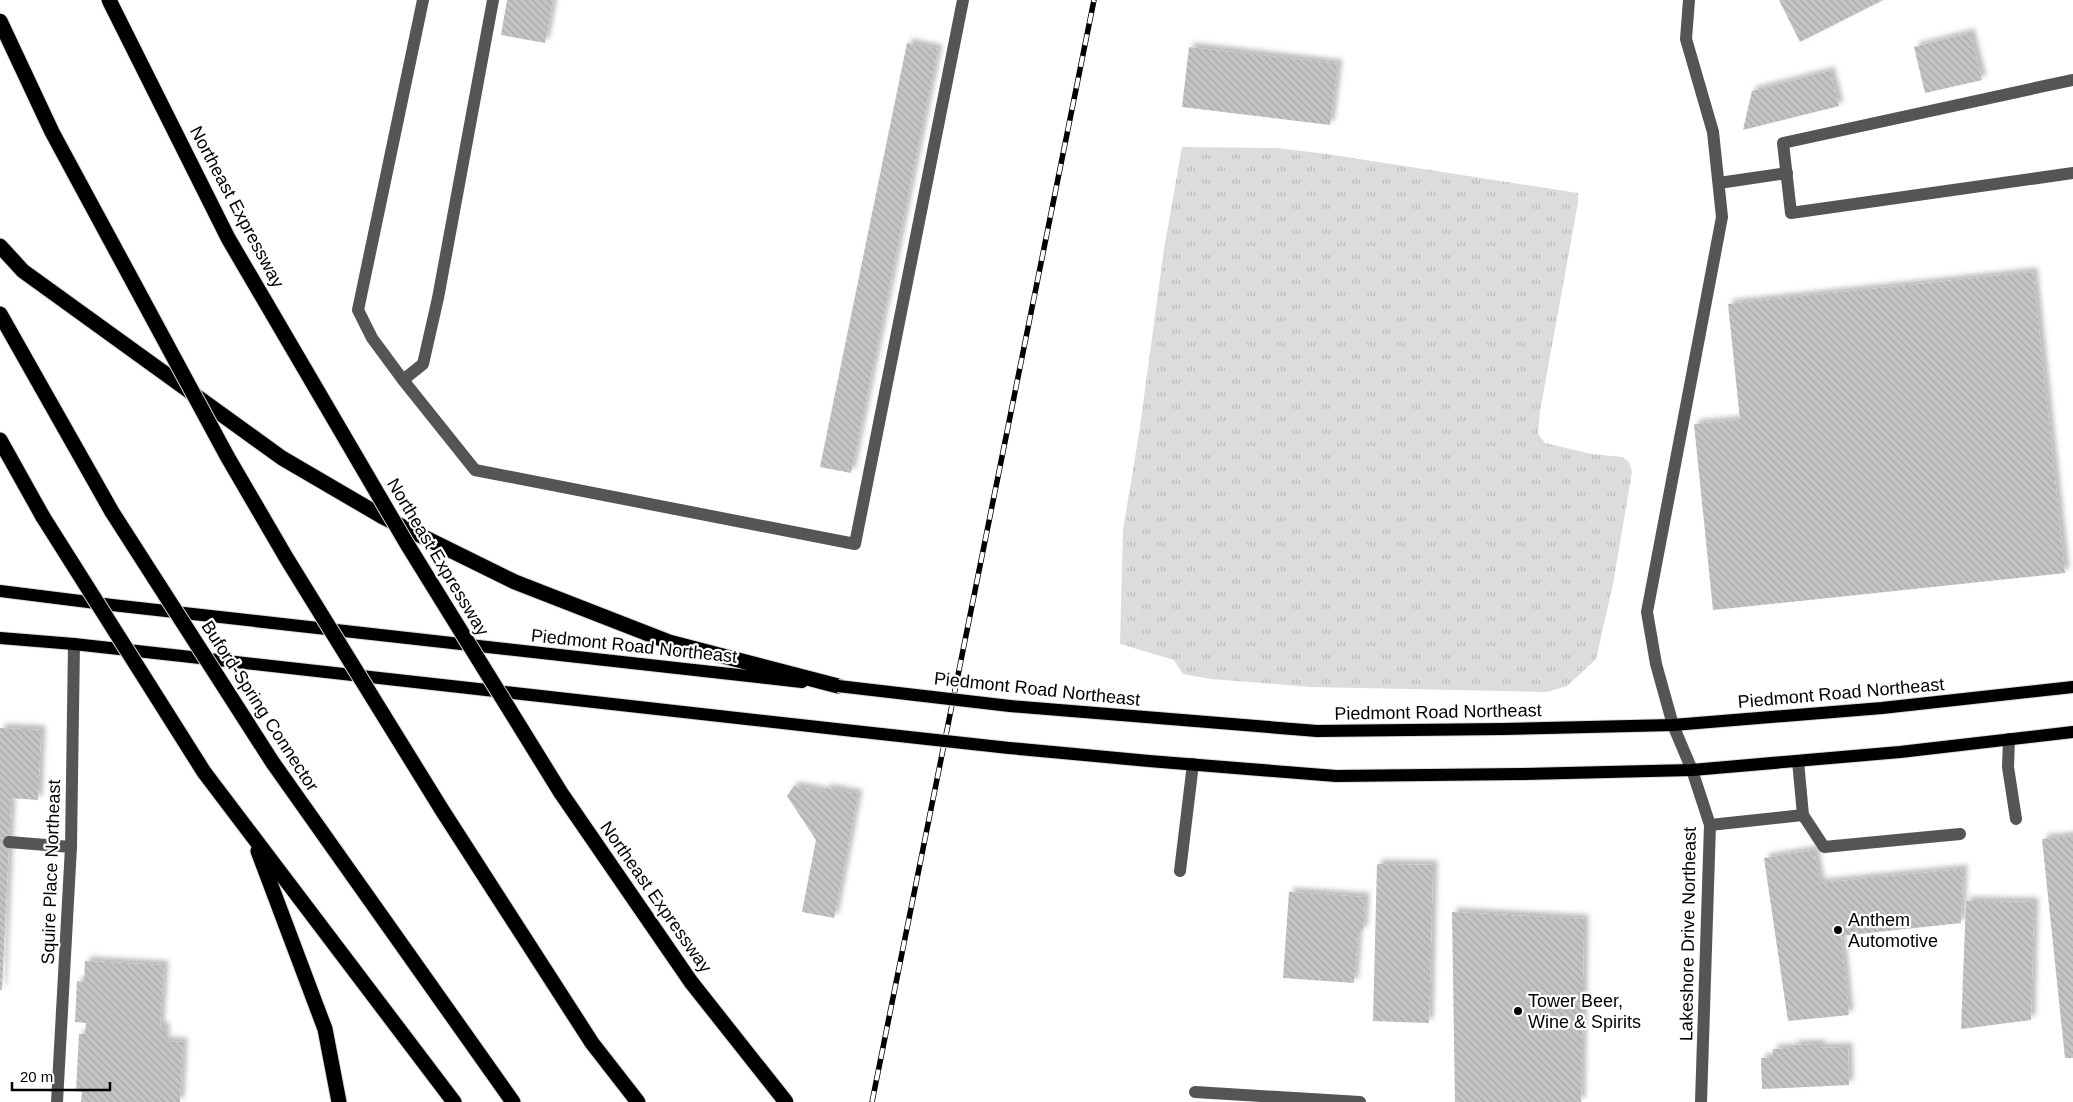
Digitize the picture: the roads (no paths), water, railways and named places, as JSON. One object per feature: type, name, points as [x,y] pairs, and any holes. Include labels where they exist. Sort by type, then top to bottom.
[{"type":"highway","name":"Northeast Expressway","points":[[110,0],[228,238],[412,552],[561,793],[691,982],[786,1102]]},
{"type":"highway","points":[[0,22],[56,140],[227,456],[287,559],[463,844],[592,1043],[638,1102]]},
{"type":"highway","points":[[0,246],[23,271],[282,458],[383,517],[515,582],[669,642],[838,686]]},
{"type":"highway","name":"Buford-Spring Connector","points":[[0,314],[112,512],[273,763],[513,1102]]},
{"type":"highway","points":[[0,440],[43,517],[204,772],[454,1102]]},
{"type":"highway","points":[[253,835],[325,1028],[338,1102]]},
{"type":"main road","name":"Piedmont Road Northeast","points":[[0,591],[112,606],[1010,706],[1318,731],[1674,725],[1882,708],[2073,687]]},
{"type":"main road","points":[[0,638],[74,644],[1008,748],[1336,776],[1692,770],[1900,752],[2073,732]]},
{"type":"street","points":[[423,0],[358,310],[372,338],[403,380],[475,470],[855,544],[963,0]]},
{"type":"street","points":[[403,380],[423,364],[493,0]]},
{"type":"street","name":"Lakeshore Drive Northeast","points":[[1689,0],[1686,39],[1713,132],[1722,216],[1648,612],[1656,664],[1674,725],[1692,770],[1710,826],[1702,1102]]},
{"type":"street","points":[[2072,80],[1784,143],[1791,212],[2073,173]]},
{"type":"street","points":[[1719,183],[1787,173]]},
{"type":"street","name":"Squire Place Northeast","points":[[57,1102],[72,847],[74,644]]},
{"type":"street","points":[[2010,739],[2008,767],[2016,819]]},
{"type":"street","points":[[1798,761],[1803,815],[1824,847],[1960,834]]},
{"type":"street","points":[[1180,871],[1193,764]]},
{"type":"street","points":[[1710,826],[1803,815]]},
{"type":"street","points":[[9,842],[72,847]]},
{"type":"street","points":[[1195,1092],[1360,1102]]},
{"type":"railway","points":[[872,1102],[1094,0]]},
{"type":"place","name":"Anthem Automotive","points":[[1838,930]]},
{"type":"place","name":"Tower Beer, Wine & Spirits","points":[[1518,1011]]}]
